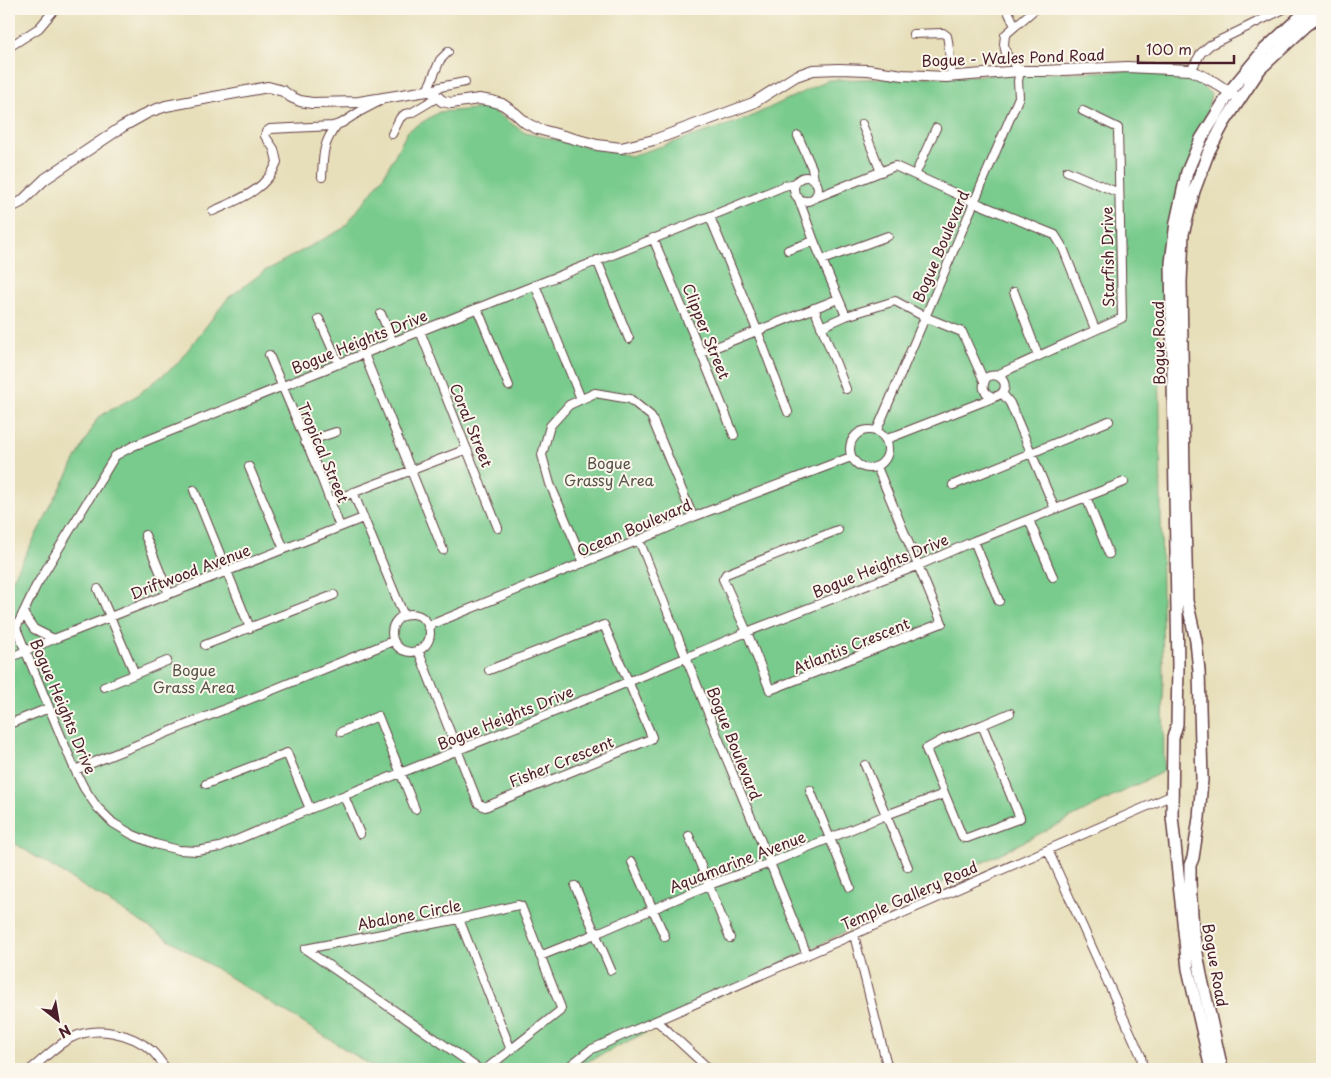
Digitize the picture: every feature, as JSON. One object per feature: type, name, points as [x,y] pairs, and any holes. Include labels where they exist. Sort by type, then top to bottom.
[{"type":"main road","name":"Bogue Road","points":[[1222,1069],[1193,931],[1190,865],[1193,858],[1202,779],[1199,671],[1196,642],[1187,601],[1183,466],[1181,282],[1183,234],[1194,191],[1209,151],[1224,123],[1235,96],[1234,86],[1263,51],[1302,15],[1312,9]]},
{"type":"main road","name":"Bogue Road","points":[[1211,1069],[1188,969],[1172,816],[1173,738],[1177,724],[1178,622],[1171,264],[1176,222],[1187,172],[1201,140],[1235,96],[1260,69],[1307,25],[1322,14]]},
{"type":"street","points":[[9,47],[39,28],[55,9]]},
{"type":"street","points":[[1007,9],[1015,26]]},
{"type":"street","points":[[1020,71],[1006,54],[1005,35],[1035,9]]},
{"type":"street","points":[[1191,70],[1201,53],[1210,45],[1284,9]]},
{"type":"street","points":[[913,34],[943,33],[947,36],[952,77]]},
{"type":"street","points":[[432,93],[440,60],[448,52]]},
{"type":"street","name":"Bogue - Wales Pond Road","points":[[9,208],[21,202],[46,179],[122,127],[149,112],[166,106],[268,87],[282,91],[300,101],[312,103],[359,102],[432,93],[442,102],[451,103],[479,99],[492,101],[502,104],[516,113],[526,123],[538,129],[597,145],[621,148],[654,140],[753,103],[796,76],[813,70],[868,70],[903,75],[952,77],[1020,71],[1127,67],[1191,70],[1235,96]]},
{"type":"street","name":"Bogue Boulevard","points":[[876,430],[1019,97],[1018,81],[1020,71]]},
{"type":"street","points":[[392,134],[400,118],[405,114],[411,113],[440,87],[465,82]]},
{"type":"street","points":[[213,211],[239,200],[258,189],[270,177],[277,162],[274,150],[265,136],[266,132],[270,129],[337,125],[387,98]]},
{"type":"street","name":"Starfish Drive","points":[[997,375],[1122,318],[1118,128],[1083,110]]},
{"type":"street","points":[[862,124],[880,172]]},
{"type":"street","points":[[322,177],[323,154],[326,143],[337,125]]},
{"type":"street","points":[[915,175],[936,128]]},
{"type":"street","points":[[798,136],[812,168],[816,195],[801,209]]},
{"type":"street","points":[[784,186],[800,199],[810,200],[895,166],[974,202],[1056,235],[1095,329]]},
{"type":"street","points":[[1067,171],[1119,192]]},
{"type":"street","points":[[829,193],[813,182],[800,179],[796,183],[795,188],[801,209],[846,316]]},
{"type":"street","name":"Bogue Heights Drive","points":[[796,183],[784,186],[477,308],[133,446],[115,456],[36,586],[16,628],[75,770],[97,807],[113,823],[133,835],[155,844],[180,850],[197,851],[220,847],[747,632],[917,566],[974,541],[1124,482]]},
{"type":"street","points":[[710,217],[757,330],[788,412]]},
{"type":"street","points":[[822,260],[888,236]]},
{"type":"street","name":"Clipper Street","points":[[653,238],[734,435]]},
{"type":"street","points":[[788,250],[814,241]]},
{"type":"street","points":[[597,260],[629,339]]},
{"type":"street","points":[[535,285],[581,399]]},
{"type":"street","points":[[1014,292],[1038,355]]},
{"type":"street","points":[[701,353],[838,298]]},
{"type":"street","points":[[821,327],[846,316],[895,301],[925,317],[962,332],[984,381],[984,391],[993,397]]},
{"type":"street","points":[[477,308],[509,386]]},
{"type":"street","points":[[814,308],[846,389]]},
{"type":"street","points":[[381,314],[393,342]]},
{"type":"street","points":[[319,320],[339,364]]},
{"type":"street","name":"Coral Street","points":[[420,331],[498,528]]},
{"type":"street","name":"Tropical Street","points":[[269,354],[340,527]]},
{"type":"street","points":[[364,354],[443,550]]},
{"type":"street","points":[[887,440],[998,396],[1005,388],[1004,382],[997,375],[990,376],[984,381]]},
{"type":"street","points":[[584,563],[550,484],[542,455],[550,426],[569,405],[595,393],[630,399],[651,416],[693,517]]},
{"type":"street","points":[[1002,393],[1010,404],[1055,509]]},
{"type":"street","points":[[953,485],[1109,421]]},
{"type":"street","points":[[864,430],[876,430],[887,440],[889,452],[877,467],[865,468],[859,466],[851,456],[850,444],[858,433],[864,430]]},
{"type":"street","points":[[305,442],[336,432]]},
{"type":"street","points":[[330,501],[467,449]]},
{"type":"street","name":"Ocean Boulevard","points":[[428,626],[693,517],[851,456]]},
{"type":"street","points":[[250,467],[284,549]]},
{"type":"street","points":[[877,467],[917,566]]},
{"type":"street","points":[[194,490],[250,628]]},
{"type":"street","points":[[353,492],[404,616]]},
{"type":"street","points":[[1086,497],[1109,554]]},
{"type":"street","name":"Driftwood Avenue","points":[[9,658],[363,518]]},
{"type":"street","points":[[1029,520],[1053,577]]},
{"type":"street","points":[[747,632],[723,579],[724,576],[838,530]]},
{"type":"street","points":[[145,535],[169,594]]},
{"type":"street","name":"Bogue Boulevard","points":[[640,540],[807,955]]},
{"type":"street","points":[[974,541],[999,601]]},
{"type":"street","name":"Atlantis Crescent","points":[[747,632],[769,690],[772,690],[941,623],[917,566]]},
{"type":"street","points":[[98,589],[135,674]]},
{"type":"street","points":[[205,645],[334,595]]},
{"type":"street","name":"Bogue Heights Drive","points":[[23,613],[34,629],[54,639]]},
{"type":"street","points":[[415,615],[425,621],[428,626],[429,638],[423,647],[418,650],[406,651],[393,641],[392,629],[395,623],[404,616],[415,615]]},
{"type":"street","points":[[489,670],[604,625],[628,682]]},
{"type":"street","points":[[75,770],[393,641]]},
{"type":"street","points":[[418,650],[457,751]]},
{"type":"street","points":[[104,687],[167,661]]},
{"type":"street","name":"Fisher Crescent","points":[[457,751],[478,803],[485,807],[651,739],[652,737],[628,682]]},
{"type":"street","points":[[9,724],[49,708]]},
{"type":"street","points":[[982,725],[1020,818],[964,838],[926,749],[944,739],[1010,714]]},
{"type":"street","points":[[341,732],[378,716],[415,809]]},
{"type":"street","points":[[206,784],[288,753],[310,809]]},
{"type":"street","points":[[865,765],[908,867]]},
{"type":"street","points":[[810,790],[850,887]]},
{"type":"street","name":"Aquamarine Avenue","points":[[540,956],[709,885],[770,863],[886,815],[944,794]]},
{"type":"street","name":"Temple Gallery Road","points":[[566,1069],[590,1050],[1173,795]]},
{"type":"street","points":[[344,796],[360,834]]},
{"type":"street","points":[[689,836],[730,938]]},
{"type":"street","points":[[1048,850],[1141,1056],[1143,1069]]},
{"type":"street","points":[[632,862],[665,937]]},
{"type":"street","points":[[575,886],[611,970]]},
{"type":"street","name":"Abalone Circle","points":[[479,1069],[305,949],[520,905],[561,1008],[560,1011],[486,1069]]},
{"type":"street","points":[[459,919],[511,1050]]},
{"type":"street","points":[[854,935],[888,1069]]},
{"type":"street","points":[[657,1021],[709,1069]]},
{"type":"street","points":[[31,1069],[72,1037],[84,1033],[105,1032],[122,1034],[152,1051],[166,1069]]},
{"type":"green space","points":[[1182,69],[1211,94],[1159,332],[1164,771],[573,1069],[377,1069],[9,840],[9,586],[98,417],[136,396],[176,365],[228,298],[266,270],[344,228],[383,177],[408,131],[439,112],[489,108],[525,133],[631,156],[746,119],[828,80]]},
{"type":"park label","name":"Bogue Grassy Area","points":[[609,470]]},
{"type":"park label","name":"Bogue Grass Area","points":[[194,678]]}]
